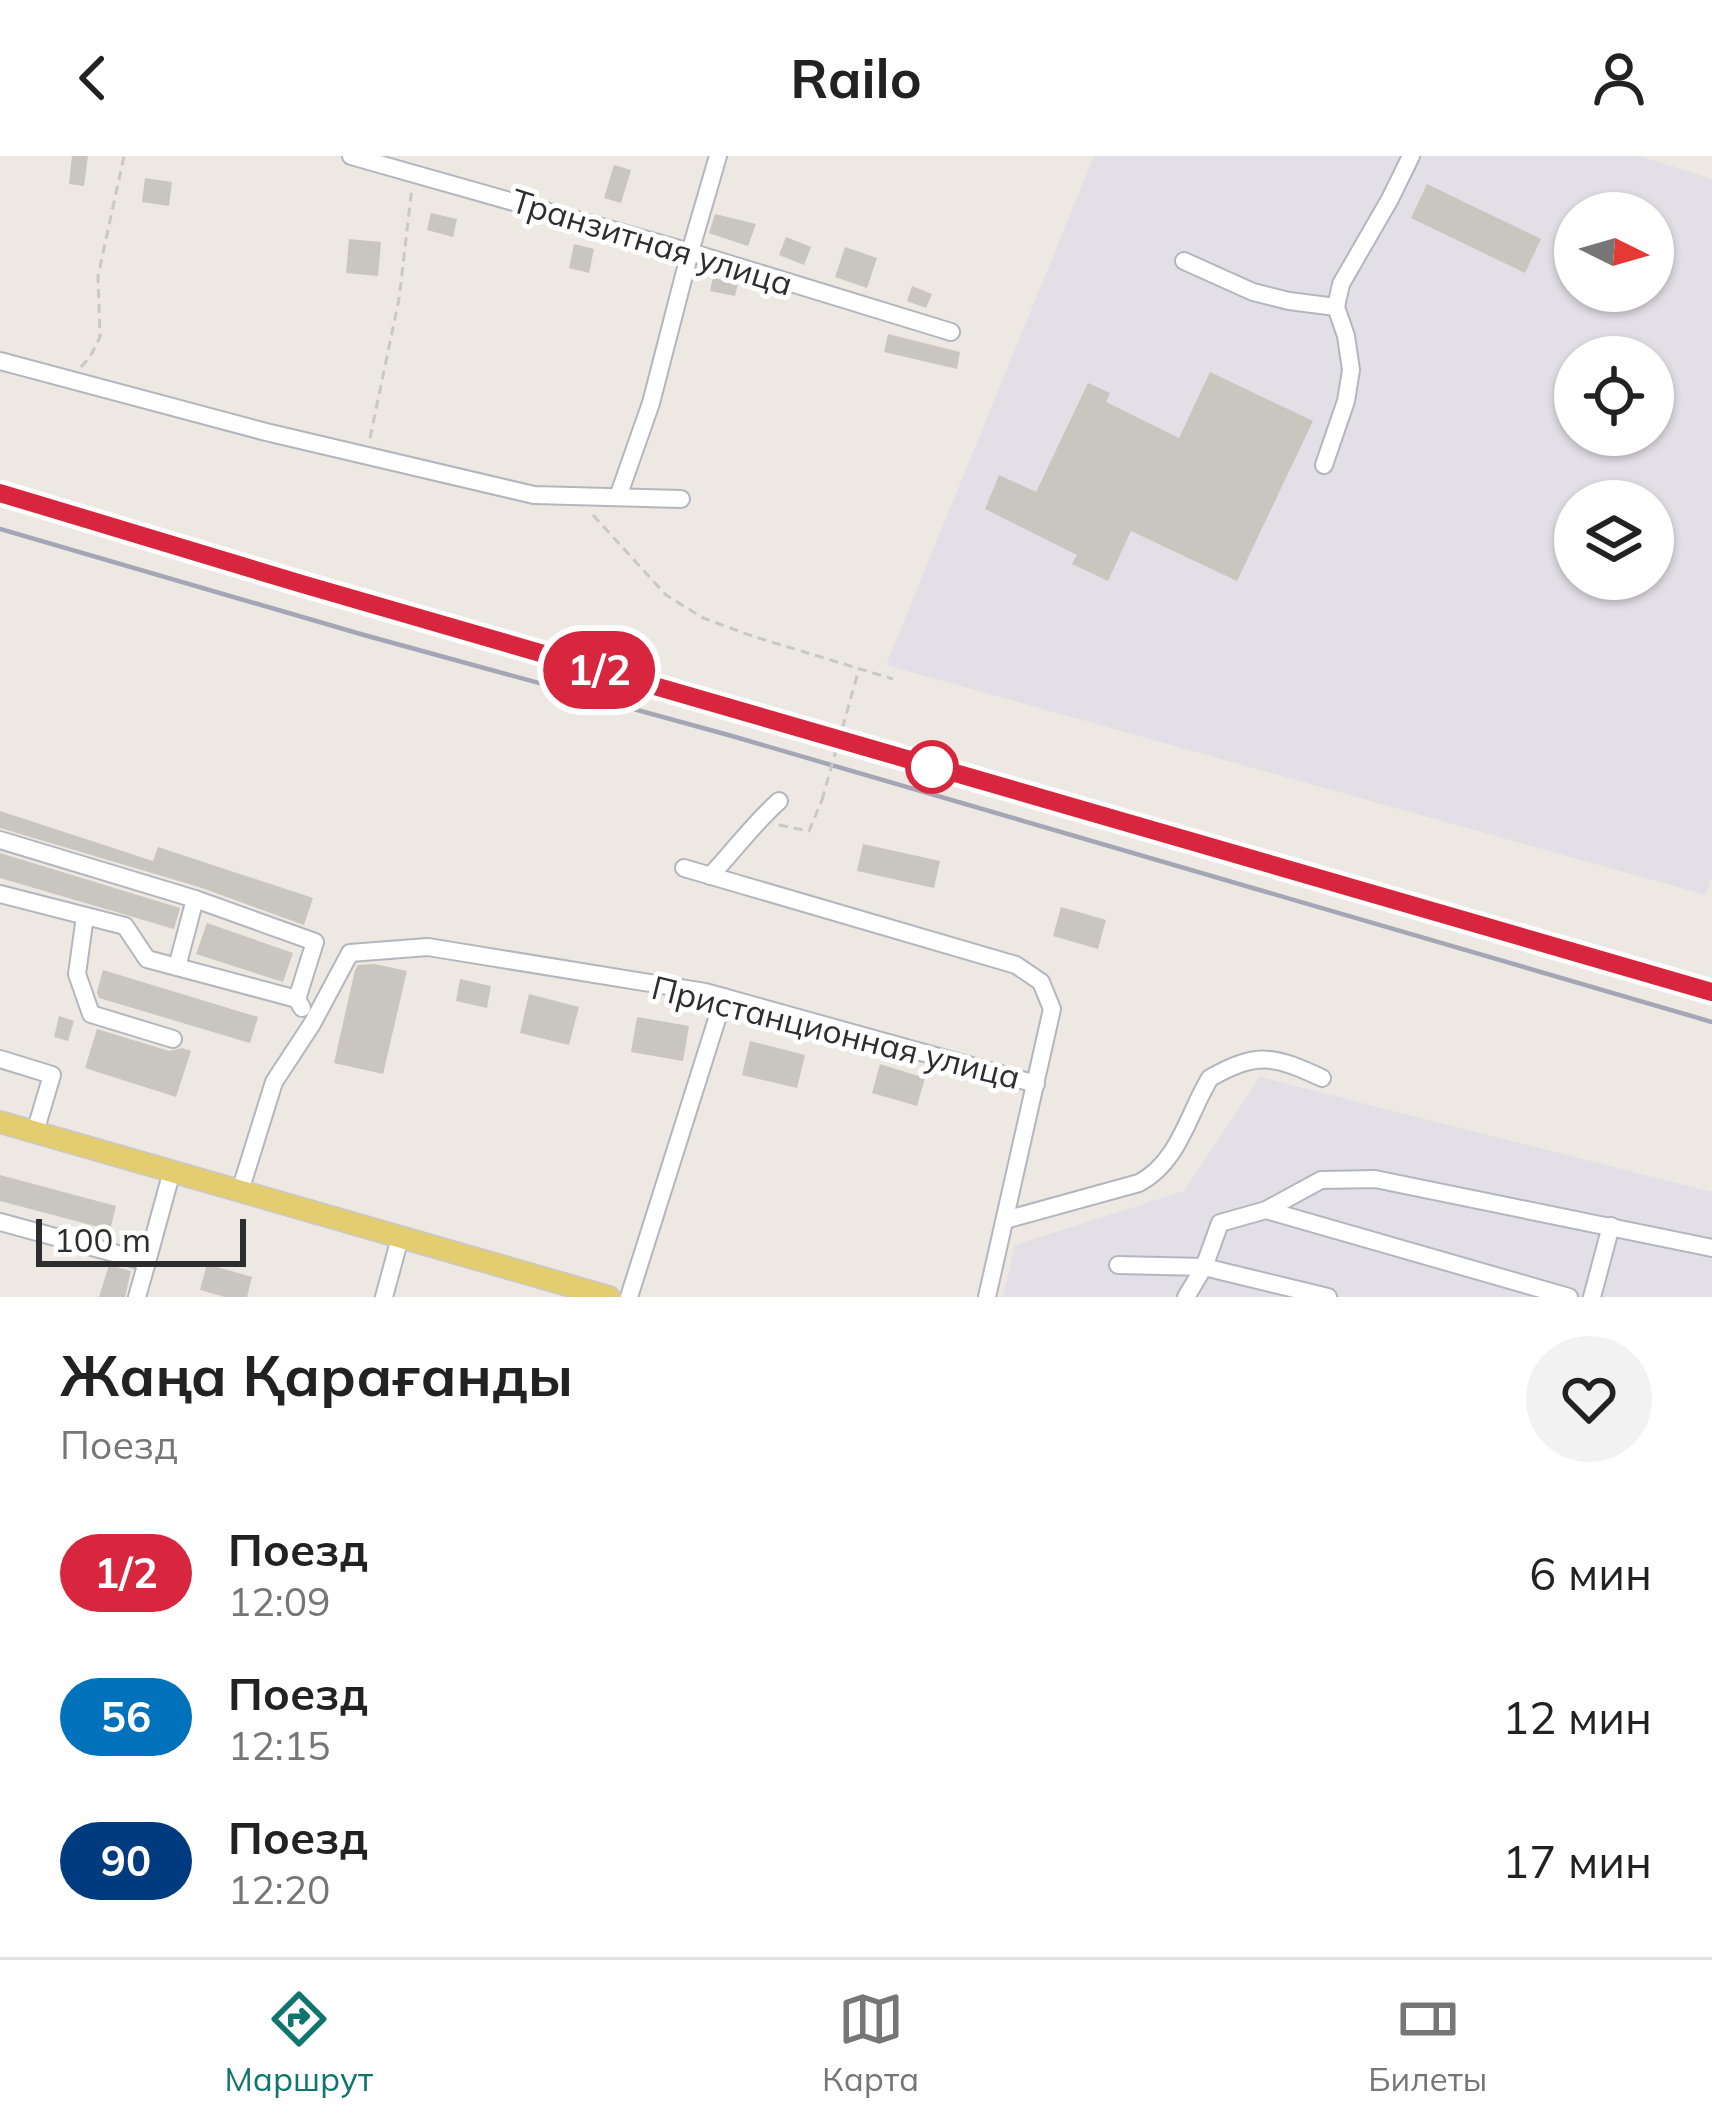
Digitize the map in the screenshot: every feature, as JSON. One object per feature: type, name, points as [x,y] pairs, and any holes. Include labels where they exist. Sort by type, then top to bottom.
[{"type":"main road","points":[[0,1122],[609,1297]]},
{"type":"street","name":"Транзитная улица","points":[[351,156],[951,332]]},
{"type":"street","points":[[618,497],[651,403],[718,156]]},
{"type":"street","points":[[1324,465],[1346,401],[1351,370],[1336,307],[1341,284],[1411,156]]},
{"type":"street","points":[[1184,261],[1253,292],[1336,307]]},
{"type":"street","points":[[0,361],[266,432],[534,495],[681,499]]},
{"type":"street","points":[[710,876],[779,801]]},
{"type":"street","points":[[0,840],[195,899],[315,942],[297,999]]},
{"type":"street","points":[[684,868],[1016,965],[1041,982],[1052,1009],[987,1297]]},
{"type":"street","points":[[0,894],[125,926],[147,959],[297,999],[312,1024],[274,1082],[240,1191]]},
{"type":"street","points":[[177,967],[195,899]]},
{"type":"street","points":[[85,916],[77,974],[91,1013],[173,1039]]},
{"type":"street","name":"Пристанционная улица","points":[[312,1024],[350,953],[428,946],[724,997],[1036,1084]]},
{"type":"street","points":[[629,1297],[724,997]]},
{"type":"street","points":[[1005,1220],[1139,1183],[1155,1174],[1173,1153],[1210,1078],[1221,1072],[1264,1057],[1283,1060],[1322,1078]]},
{"type":"street","points":[[0,1058],[52,1075],[35,1132]]},
{"type":"street","points":[[136,1297],[172,1171]]},
{"type":"street","points":[[1186,1297],[1204,1267],[1220,1223],[1266,1210],[1321,1180],[1375,1179],[1712,1248]]},
{"type":"street","points":[[1266,1210],[1569,1297]]},
{"type":"street","points":[[0,1222],[147,1262]]},
{"type":"street","points":[[1592,1297],[1611,1226]]},
{"type":"street","points":[[384,1297],[400,1238]]},
{"type":"street","points":[[1118,1265],[1204,1267],[1328,1297]]},
{"type":"path","points":[[70,380],[100,337],[98,276],[124,156]]},
{"type":"path","points":[[367,456],[399,299],[413,173]]},
{"type":"path","points":[[577,496],[666,595],[704,618],[893,679]]},
{"type":"path","points":[[754,823],[809,831],[859,669]]},
{"type":"shaded area","points":[[1094,156],[1640,156],[1712,179],[1712,876],[1706,895],[886,665]]},
{"type":"shaded area","points":[[1260,1077],[1712,1192],[1712,1297],[1003,1297],[1015,1245],[1184,1191]]},
{"type":"building","points":[[72,156],[88,156],[84,186],[69,184]]},
{"type":"building","points":[[614,165],[631,170],[621,203],[604,198]]},
{"type":"building","points":[[145,178],[172,182],[169,206],[142,202]]},
{"type":"building","points":[[1427,184],[1541,239],[1525,273],[1411,218]]},
{"type":"building","points":[[431,213],[457,219],[453,237],[427,230]]},
{"type":"building","points":[[715,214],[756,224],[748,246],[709,233]]},
{"type":"building","points":[[786,237],[811,247],[804,265],[779,255]]},
{"type":"building","points":[[349,239],[381,242],[378,276],[346,273]]},
{"type":"building","points":[[574,244],[594,249],[589,273],[569,268]]},
{"type":"building","points":[[845,247],[877,258],[867,288],[835,277]]},
{"type":"building","points":[[713,278],[738,283],[735,296],[710,291]]},
{"type":"building","points":[[912,286],[932,294],[926,308],[907,301]]},
{"type":"building","points":[[888,334],[960,352],[957,369],[884,352]]},
{"type":"building","points":[[1210,372],[1313,421],[1237,581],[1131,531],[1108,581],[1072,564],[1077,555],[985,509],[999,475],[1036,492],[1088,383],[1110,393],[1106,402],[1179,438]]},
{"type":"building","points":[[0,811],[153,861],[158,847],[313,898],[304,925],[199,887],[0,828]]},
{"type":"building","points":[[863,844],[940,861],[934,888],[857,871]]},
{"type":"building","points":[[0,853],[180,908],[174,929],[0,878]]},
{"type":"building","points":[[1061,907],[1106,920],[1098,949],[1053,936]]},
{"type":"building","points":[[207,923],[293,953],[283,982],[196,954]]},
{"type":"building","points":[[358,965],[407,971],[383,1074],[334,1063],[355,970]]},
{"type":"building","points":[[103,970],[258,1017],[250,1043],[99,998]]},
{"type":"building","points":[[460,979],[491,986],[487,1008],[456,1001]]},
{"type":"building","points":[[529,994],[579,1007],[569,1045],[520,1033]]},
{"type":"building","points":[[59,1016],[74,1021],[68,1041],[54,1037]]},
{"type":"building","points":[[637,1017],[689,1026],[683,1061],[631,1052]]},
{"type":"building","points":[[97,1029],[169,1051],[191,1051],[176,1097],[85,1068]]},
{"type":"building","points":[[750,1041],[805,1055],[797,1088],[742,1075]]},
{"type":"building","points":[[880,1064],[925,1078],[917,1106],[872,1093]]},
{"type":"building","points":[[0,1175],[116,1206],[110,1230],[0,1201]]},
{"type":"building","points":[[207,1264],[252,1277],[247,1297],[200,1290]]},
{"type":"building","points":[[109,1265],[131,1271],[125,1297],[99,1297]]},
{"type":"railway","points":[[0,493],[1712,992]]},
{"type":"railway","points":[[0,529],[732,736],[1712,1022]]},
{"type":"train","name":"1/2","points":[[0,493],[1712,992]]}]
